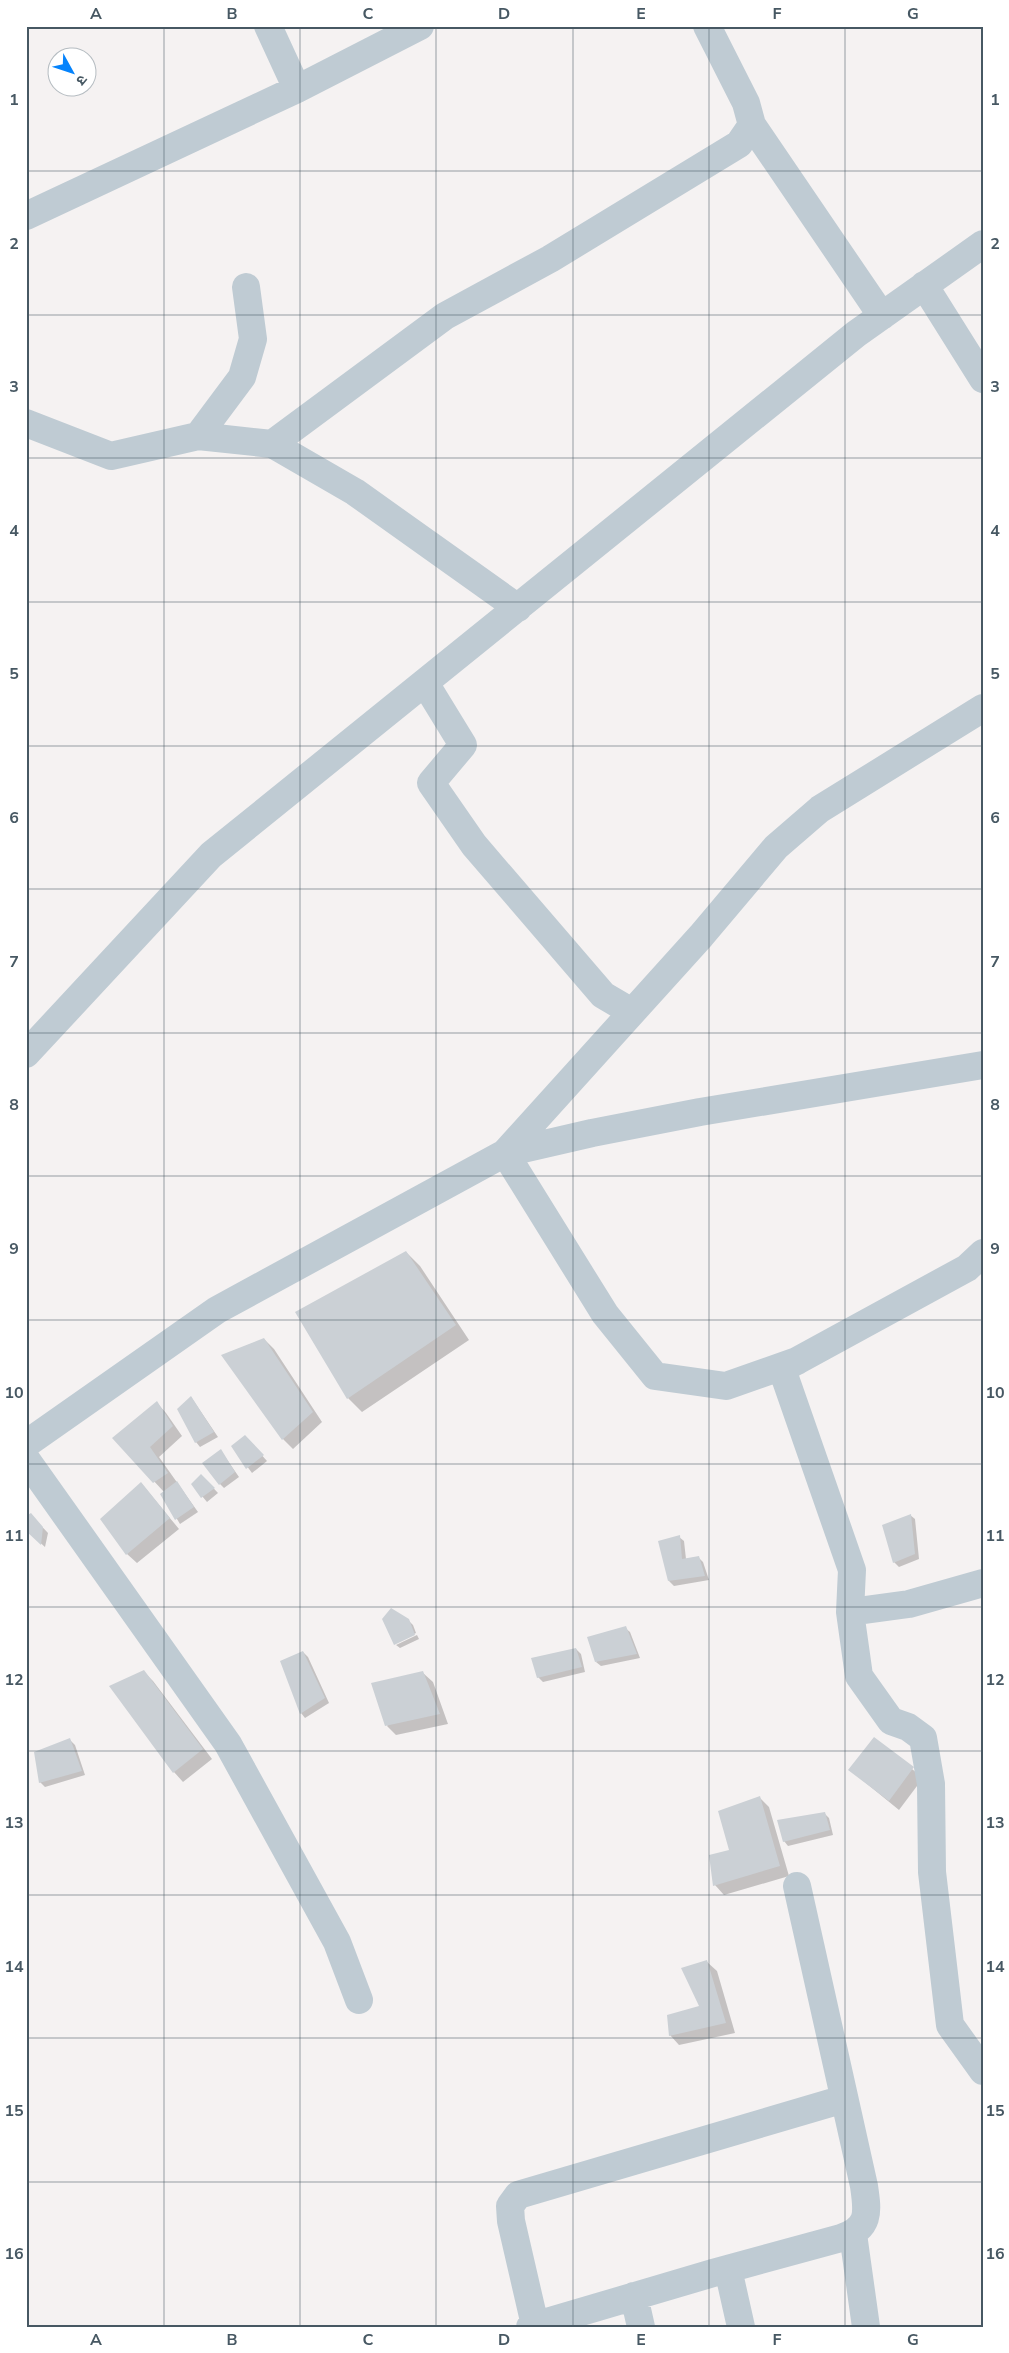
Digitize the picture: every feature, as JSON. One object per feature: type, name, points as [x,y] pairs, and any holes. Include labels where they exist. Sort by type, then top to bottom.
[{"type":"street","points":[[268,26],[297,89]]},
{"type":"street","points":[[26,216],[297,89],[420,26]]},
{"type":"street","points":[[707,26],[746,102],[752,125],[882,316]]},
{"type":"street","points":[[272,444],[446,316],[550,259],[740,144],[752,125]]},
{"type":"street","points":[[26,1054],[211,855],[856,334],[983,244]]},
{"type":"street","points":[[924,286],[983,379]]},
{"type":"street","points":[[198,436],[242,377],[253,339],[246,287]]},
{"type":"street","points":[[26,423],[111,456],[198,436],[272,444],[355,492],[518,608]]},
{"type":"street","points":[[425,683],[463,745],[431,783],[474,845],[603,995],[632,1012]]},
{"type":"street","points":[[505,1153],[632,1012],[776,847],[820,809],[983,708]]},
{"type":"street","points":[[26,1444],[217,1310],[505,1153],[592,1133],[700,1112],[983,1065]]},
{"type":"street","points":[[505,1153],[606,1314],[655,1376],[726,1386],[797,1361]]},
{"type":"street","points":[[983,1253],[967,1268],[782,1369],[852,1570],[850,1612],[859,1676],[891,1721],[908,1727],[923,1738],[931,1784],[932,1872],[950,2025],[983,2072]]},
{"type":"street","points":[[26,1459],[228,1744],[337,1942],[359,2000]]},
{"type":"street","points":[[850,1612],[909,1604],[983,1583]]},
{"type":"street","points":[[797,1886],[864,2186],[868,2212],[862,2226],[853,2234],[533,2326],[511,2221],[510,2206],[518,2195],[844,2099]]},
{"type":"street","points":[[853,2234],[866,2327]]},
{"type":"street","points":[[728,2269],[741,2327]]},
{"type":"street","points":[[634,2296],[641,2327]]},
{"type":"building","points":[[406,1251],[456,1325],[347,1399],[295,1312]]},
{"type":"building","points":[[264,1338],[313,1412],[282,1440],[221,1355]]},
{"type":"building","points":[[191,1396],[214,1432],[195,1443],[177,1409]]},
{"type":"building","points":[[157,1401],[173,1426],[150,1447],[168,1473],[153,1483],[112,1438]]},
{"type":"building","points":[[245,1435],[264,1455],[246,1469],[231,1446]]},
{"type":"building","points":[[221,1449],[235,1472],[219,1485],[202,1463]]},
{"type":"building","points":[[201,1474],[215,1488],[201,1498],[191,1484]]},
{"type":"building","points":[[177,1481],[194,1507],[175,1520],[160,1494]]},
{"type":"building","points":[[141,1482],[170,1518],[126,1555],[100,1519]]},
{"type":"building","points":[[31,1513],[43,1527],[41,1545],[26,1531],[26,1516]]},
{"type":"building","points":[[911,1514],[915,1554],[893,1563],[882,1525]]},
{"type":"building","points":[[680,1535],[682,1559],[699,1556],[705,1576],[668,1581],[658,1541]]},
{"type":"building","points":[[391,1608],[409,1619],[415,1635],[394,1645],[382,1619]]},
{"type":"building","points":[[626,1626],[637,1654],[595,1662],[587,1637]]},
{"type":"building","points":[[576,1648],[582,1667],[537,1678],[531,1658]]},
{"type":"building","points":[[303,1651],[325,1698],[300,1714],[280,1661]]},
{"type":"building","points":[[144,1670],[203,1749],[173,1773],[109,1686]]},
{"type":"building","points":[[423,1671],[440,1714],[385,1726],[371,1683]]},
{"type":"building","points":[[874,1737],[914,1767],[889,1801],[848,1770]]},
{"type":"building","points":[[70,1738],[82,1771],[39,1783],[34,1752]]},
{"type":"building","points":[[760,1796],[780,1866],[713,1886],[709,1855],[729,1850],[718,1811]]},
{"type":"building","points":[[825,1812],[830,1830],[783,1842],[777,1820]]},
{"type":"building","points":[[707,1960],[726,2023],[669,2036],[667,2015],[699,2006],[681,1968]]}]
